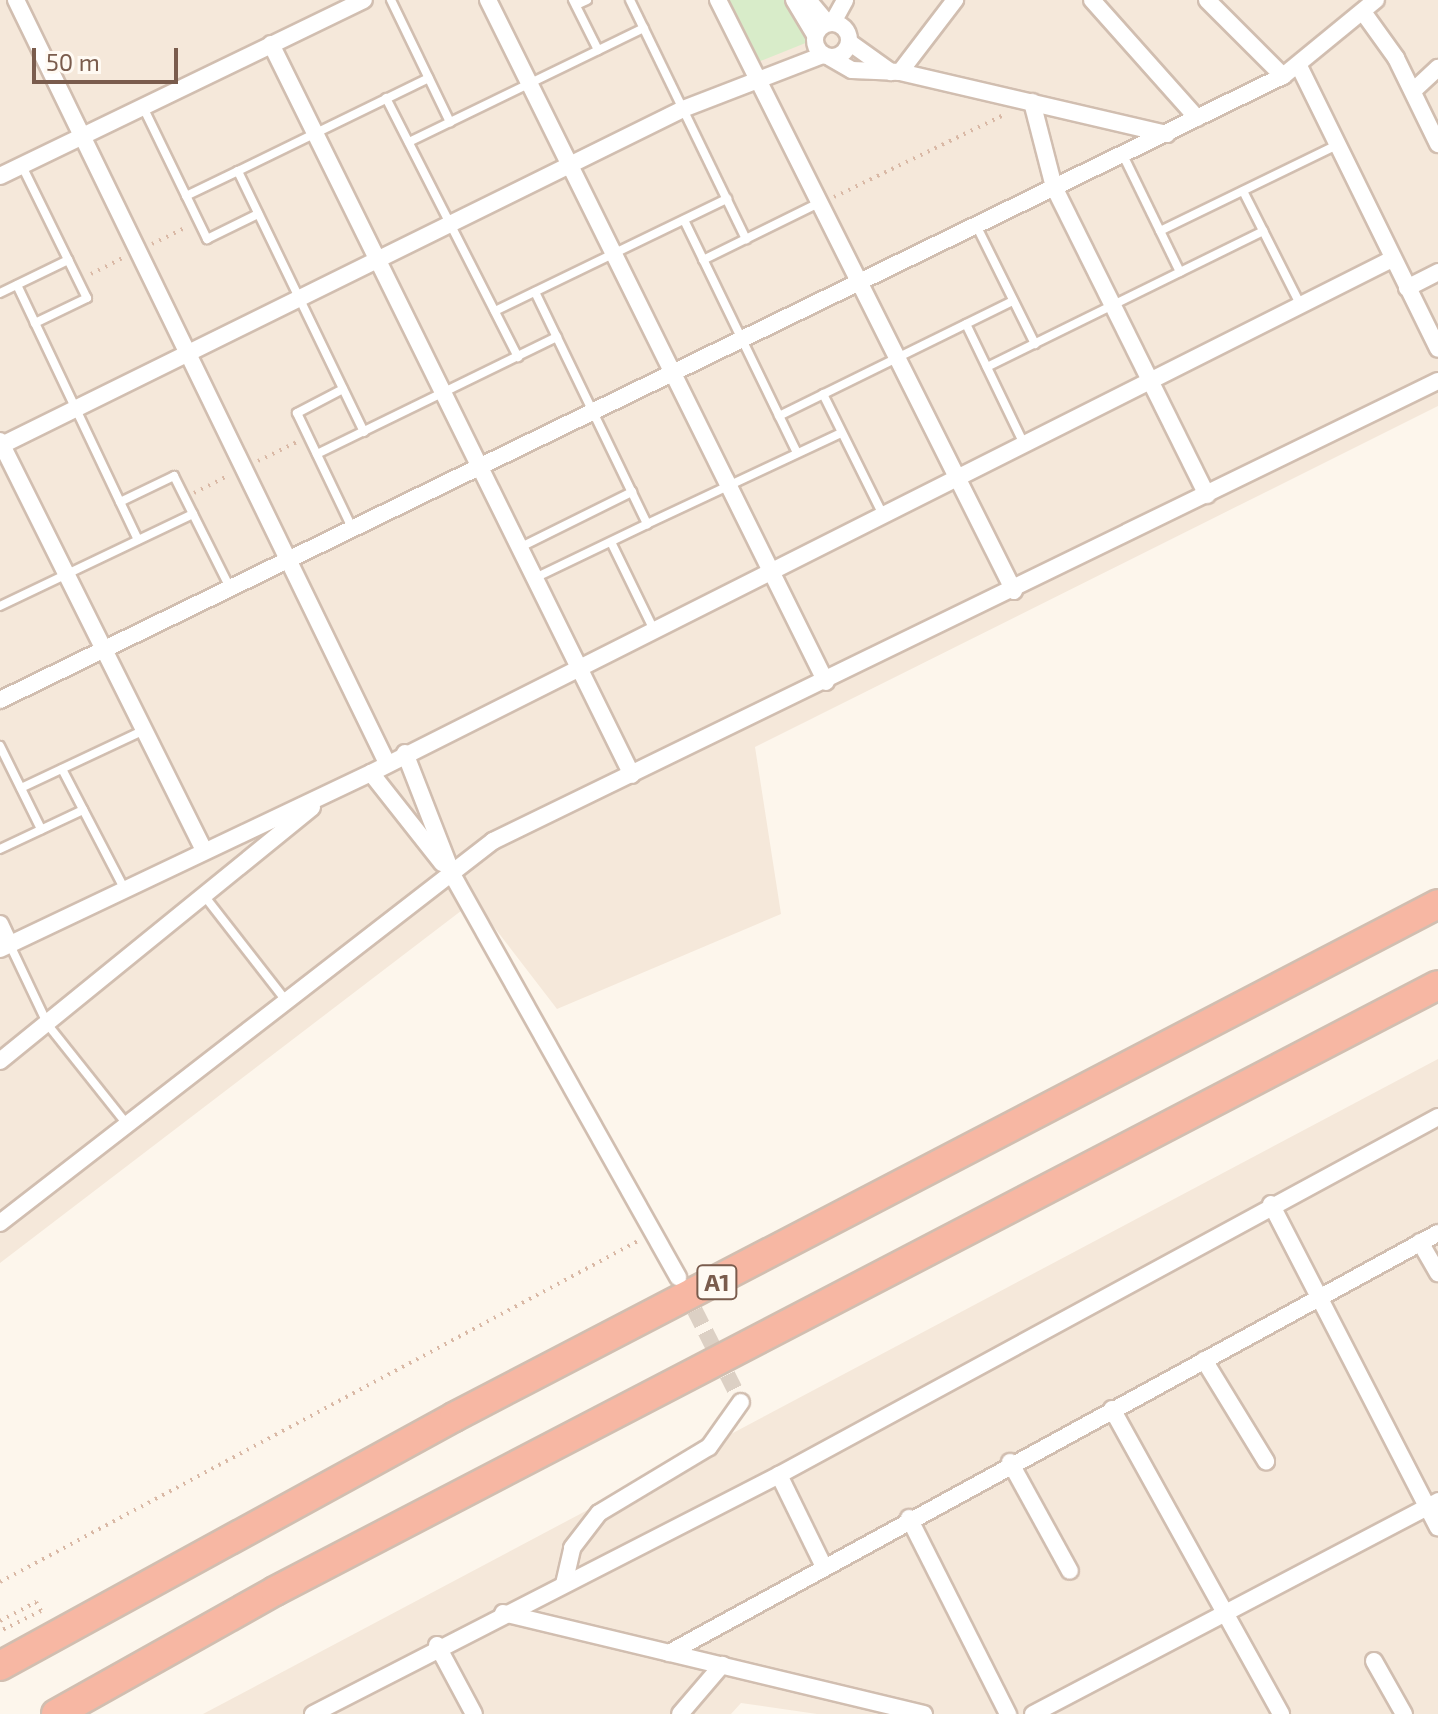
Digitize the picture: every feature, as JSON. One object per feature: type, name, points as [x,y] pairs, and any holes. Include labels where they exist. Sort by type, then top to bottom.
[{"type":"highway","name":"A1","points":[[0,1666],[454,1417],[1438,904]]},
{"type":"highway","points":[[56,1714],[275,1591],[1438,985]]},
{"type":"street","points":[[16,0],[87,133],[293,558],[387,763]]},
{"type":"street","points":[[0,176],[364,0]]},
{"type":"street","points":[[488,0],[826,682]]},
{"type":"street","points":[[718,0],[817,204],[1014,591]]},
{"type":"street","points":[[794,0],[852,70],[895,72],[1167,134]]},
{"type":"street","points":[[808,0],[824,39]]},
{"type":"street","points":[[203,849],[1,444],[683,109],[778,69],[824,39],[845,0]]},
{"type":"street","points":[[895,72],[955,0]]},
{"type":"street","points":[[1092,0],[1197,118]]},
{"type":"street","points":[[1207,0],[1283,76]]},
{"type":"street","points":[[0,700],[1283,76],[1376,0]]},
{"type":"street","points":[[1363,12],[1413,91],[1438,144]]},
{"type":"street","points":[[824,39],[849,42],[895,72]]},
{"type":"street","points":[[824,39],[849,42]]},
{"type":"street","points":[[271,44],[484,464],[632,775]]},
{"type":"street","points":[[1299,66],[1438,349]]},
{"type":"street","points":[[1413,91],[1438,68]]},
{"type":"street","points":[[1032,102],[1054,187],[1207,495]]},
{"type":"street","points":[[0,924],[5,947],[203,849],[371,773],[579,663],[959,479],[1392,259]]},
{"type":"street","points":[[1407,288],[1438,272]]},
{"type":"street","points":[[0,1223],[130,1127],[453,876],[493,841],[1014,591],[1437,383]]},
{"type":"street","points":[[405,753],[453,876],[651,1235],[678,1277]]},
{"type":"street","points":[[371,773],[453,876]]},
{"type":"street","points":[[0,1061],[206,898],[327,794]]},
{"type":"street","points":[[313,1714],[437,1645],[779,1475],[1271,1204],[1438,1117]]},
{"type":"street","points":[[1271,1204],[1433,1504],[1438,1527]]},
{"type":"street","points":[[669,1653],[1010,1462],[1438,1233]]},
{"type":"street","points":[[1420,1242],[1438,1273]]},
{"type":"street","points":[[1204,1360],[1266,1461]]},
{"type":"street","points":[[564,1584],[572,1548],[599,1513],[709,1447],[741,1402]]},
{"type":"street","points":[[1112,1409],[1281,1714]]},
{"type":"street","points":[[1010,1462],[1070,1571]]},
{"type":"street","points":[[779,1475],[824,1567]]},
{"type":"street","points":[[1033,1714],[1433,1504]]},
{"type":"street","points":[[909,1518],[1008,1714]]},
{"type":"street","points":[[503,1613],[924,1714]]},
{"type":"street","points":[[437,1645],[474,1714]]},
{"type":"street","points":[[1374,1661],[1404,1714]]},
{"type":"street","points":[[680,1714],[722,1665]]},
{"type":"lane","points":[[391,0],[450,122]]},
{"type":"lane","points":[[587,0],[575,3],[598,50]]},
{"type":"lane","points":[[630,0],[746,239]]},
{"type":"lane","points":[[409,142],[644,28]]},
{"type":"lane","points":[[186,196],[429,78]]},
{"type":"lane","points":[[386,98],[518,357]]},
{"type":"lane","points":[[143,107],[207,239],[258,214]]},
{"type":"lane","points":[[1160,231],[1337,145]]},
{"type":"lane","points":[[1123,155],[1180,272]]},
{"type":"lane","points":[[21,165],[87,298],[35,323]]},
{"type":"lane","points":[[238,171],[364,432]]},
{"type":"lane","points":[[1243,191],[1300,304]]},
{"type":"lane","points":[[495,311],[727,199]]},
{"type":"lane","points":[[703,260],[817,204]]},
{"type":"lane","points":[[684,220],[797,453]]},
{"type":"lane","points":[[975,224],[1035,344]]},
{"type":"lane","points":[[987,367],[1263,231]]},
{"type":"lane","points":[[0,293],[68,260]]},
{"type":"lane","points":[[17,285],[138,540]]},
{"type":"lane","points":[[535,292],[647,524]]},
{"type":"lane","points":[[779,416],[1013,301]]},
{"type":"lane","points":[[966,324],[1025,446]]},
{"type":"lane","points":[[317,454],[557,337]]},
{"type":"lane","points":[[343,389],[297,413],[352,529]]},
{"type":"lane","points":[[823,394],[883,516]]},
{"type":"lane","points":[[537,577],[841,433]]},
{"type":"lane","points":[[120,502],[174,476],[230,589]]},
{"type":"lane","points":[[523,546],[632,492]]},
{"type":"lane","points":[[0,606],[193,514]]},
{"type":"lane","points":[[611,542],[653,628]]},
{"type":"lane","points":[[21,788],[144,730]]},
{"type":"lane","points":[[0,746],[41,829]]},
{"type":"lane","points":[[62,769],[124,888]]},
{"type":"lane","points":[[0,849],[83,810]]},
{"type":"lane","points":[[206,898],[288,1004]]},
{"type":"lane","points":[[5,947],[48,1025],[130,1127]]},
{"type":"path","points":[[817,204],[1032,102]]},
{"type":"path","points":[[0,1582],[651,1235]]},
{"type":"path","points":[[0,1621],[36,1602],[41,1611],[0,1631]]},
{"type":"shaded area","points":[[0,0],[1438,0],[1438,406],[755,747],[781,914],[557,1009],[474,901],[0,1263]]},
{"type":"shaded area","points":[[1438,1059],[1438,1714],[817,1714],[741,1703],[731,1714],[203,1714]]},
{"type":"green space","points":[[722,0],[795,0],[818,38],[753,64]]},
{"type":"tunnel","points":[[684,1289],[741,1402]]}]
